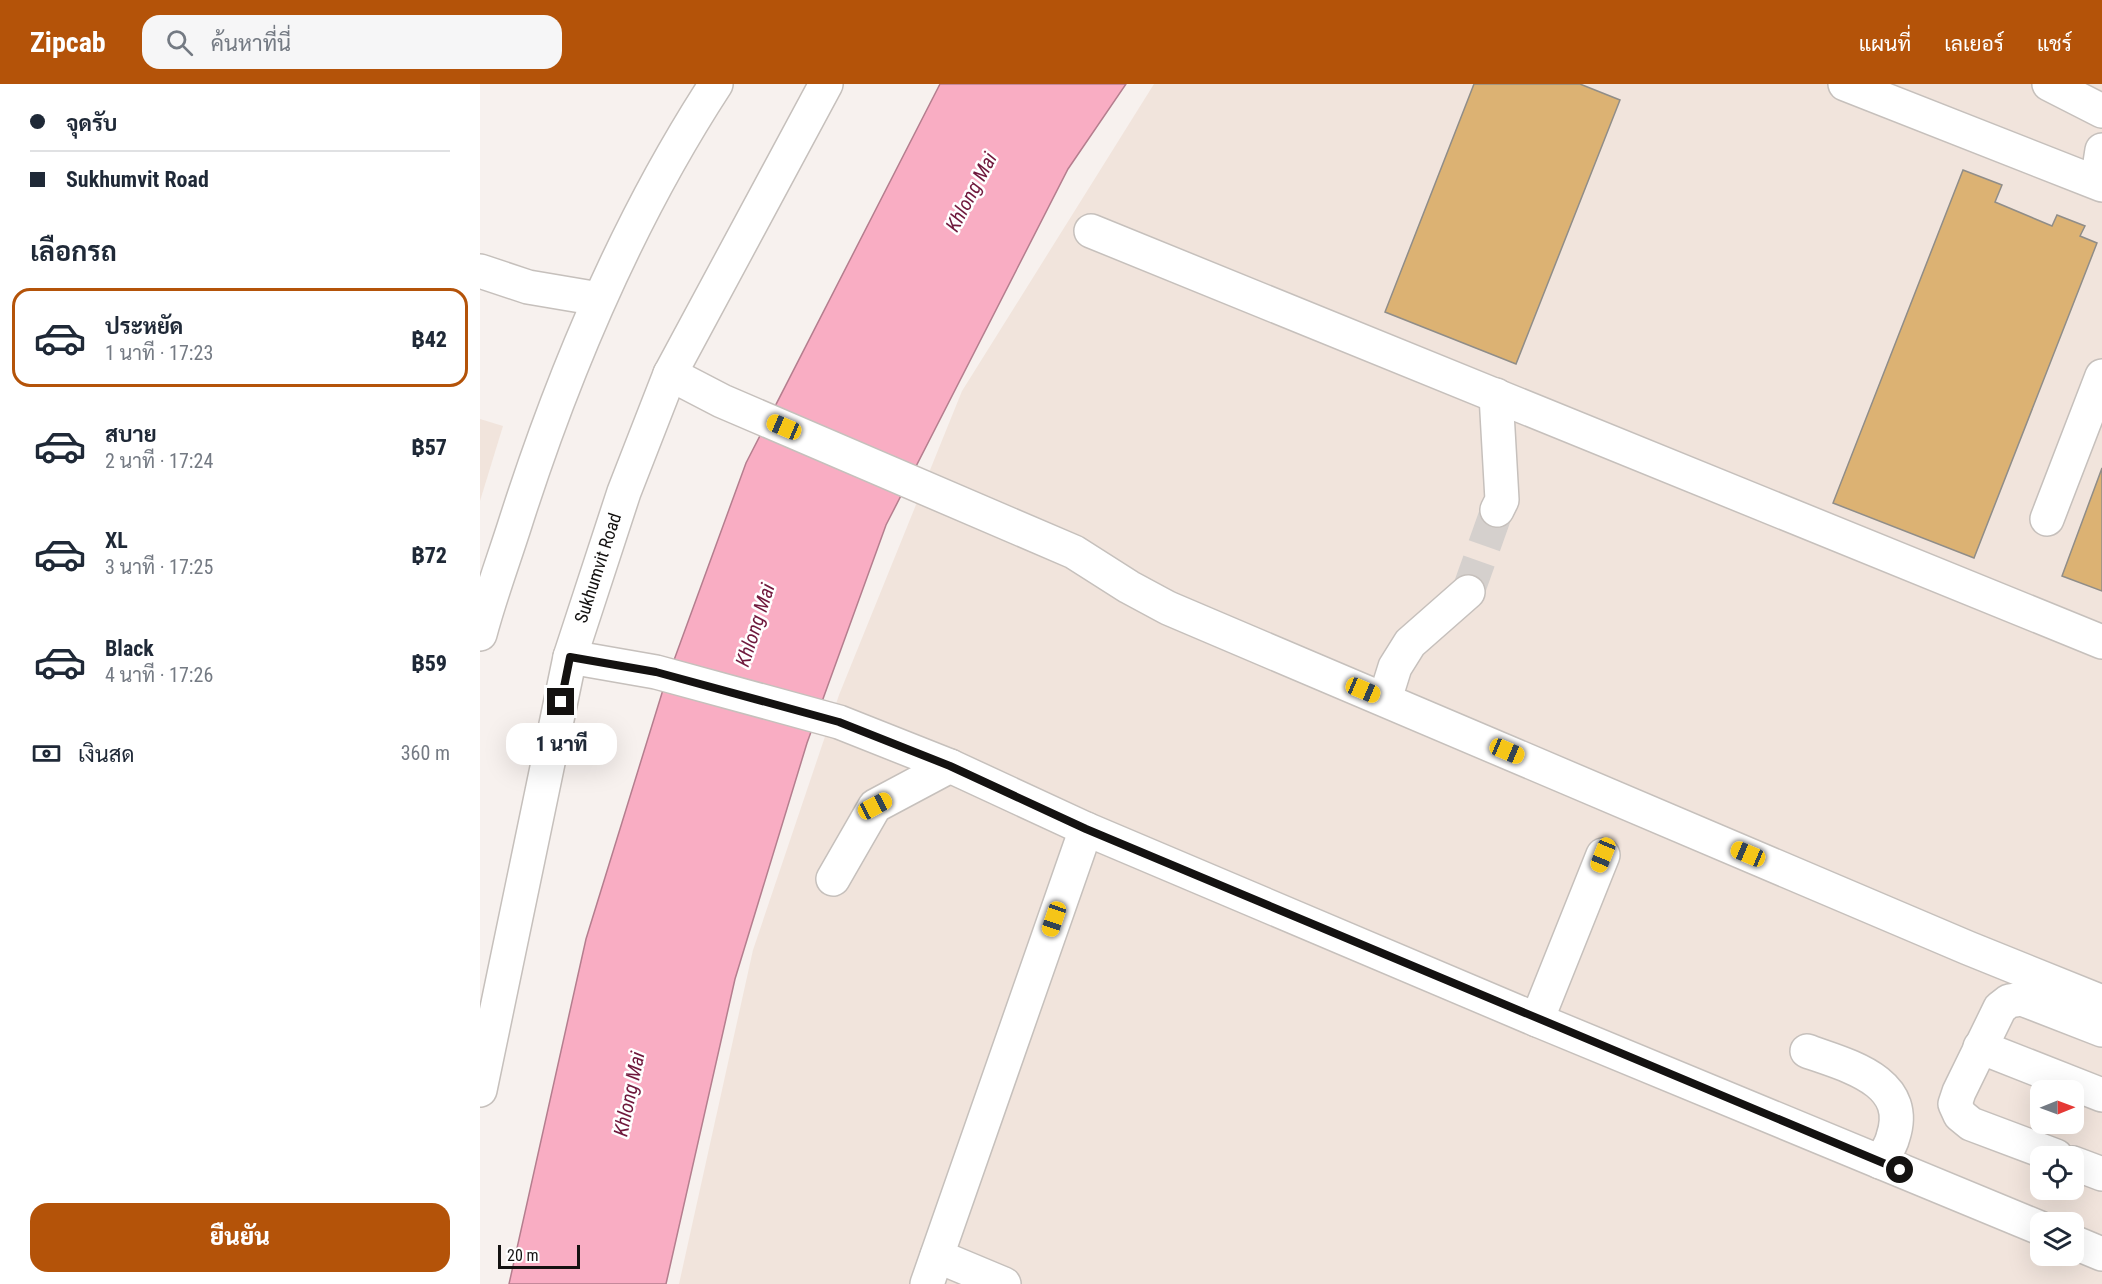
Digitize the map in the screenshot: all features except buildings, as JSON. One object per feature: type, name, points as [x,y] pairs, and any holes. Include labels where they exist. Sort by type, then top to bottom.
[{"type":"main road","points":[[480,634],[534,466],[599,299],[677,144],[716,84]]},
{"type":"main road","name":"Sukhumvit Road","points":[[480,1090],[570,657],[624,492],[670,374],[826,84]]},
{"type":"main road","points":[[1845,84],[2099,183],[2102,150]]},
{"type":"main road","points":[[2049,84],[2102,111]]},
{"type":"main road","points":[[1091,231],[2102,642]]},
{"type":"main road","points":[[480,271],[528,287],[599,299]]},
{"type":"main road","points":[[670,374],[722,401],[1074,552],[1129,587],[1168,608],[1968,948],[2102,1002]]},
{"type":"main road","points":[[2046,519],[2102,376]]},
{"type":"main road","points":[[1496,395],[1502,500],[1497,510]]},
{"type":"main road","points":[[1385,699],[1395,667],[1410,643],[1468,592]]},
{"type":"main road","points":[[570,657],[656,672],[839,722],[950,766],[1086,829],[1537,1020],[2030,1224]]},
{"type":"main road","points":[[833,879],[875,806],[950,766]]},
{"type":"main road","points":[[1004,1284],[932,1270],[1086,829]]},
{"type":"main road","points":[[1537,1020],[1603,855]]},
{"type":"main road","points":[[2030,1146],[1971,1124],[1960,1115],[1955,1104],[2000,1008],[2009,1001],[2022,999],[2102,1030]]},
{"type":"main road","points":[[1980,1047],[2102,1095]]},
{"type":"main road","points":[[1807,1051],[1867,1072],[1890,1095],[1895,1114],[1894,1136],[1881,1162]]},
{"type":"main road","points":[[2084,1167],[2102,1174]]},
{"type":"main road","points":[[2084,1247],[2102,1254]]},
{"type":"shaded area","points":[[1154,84],[2102,84],[2102,1284],[679,1284],[753,950],[839,695],[962,391]]},
{"type":"shaded area","points":[[480,419],[503,426],[480,501]]},
{"type":"water","name":"Khlong Mai","points":[[940,84],[1126,84],[1068,169],[886,525],[807,743],[735,979],[666,1284],[509,1284],[586,939],[662,693],[746,463]]},
{"type":"tunnel","points":[[1468,592],[1497,510]]},
{"type":"route","points":[[561,702],[570,657],[656,672],[839,722],[950,766],[1086,829],[1551,1026],[1900,1170]]}]
